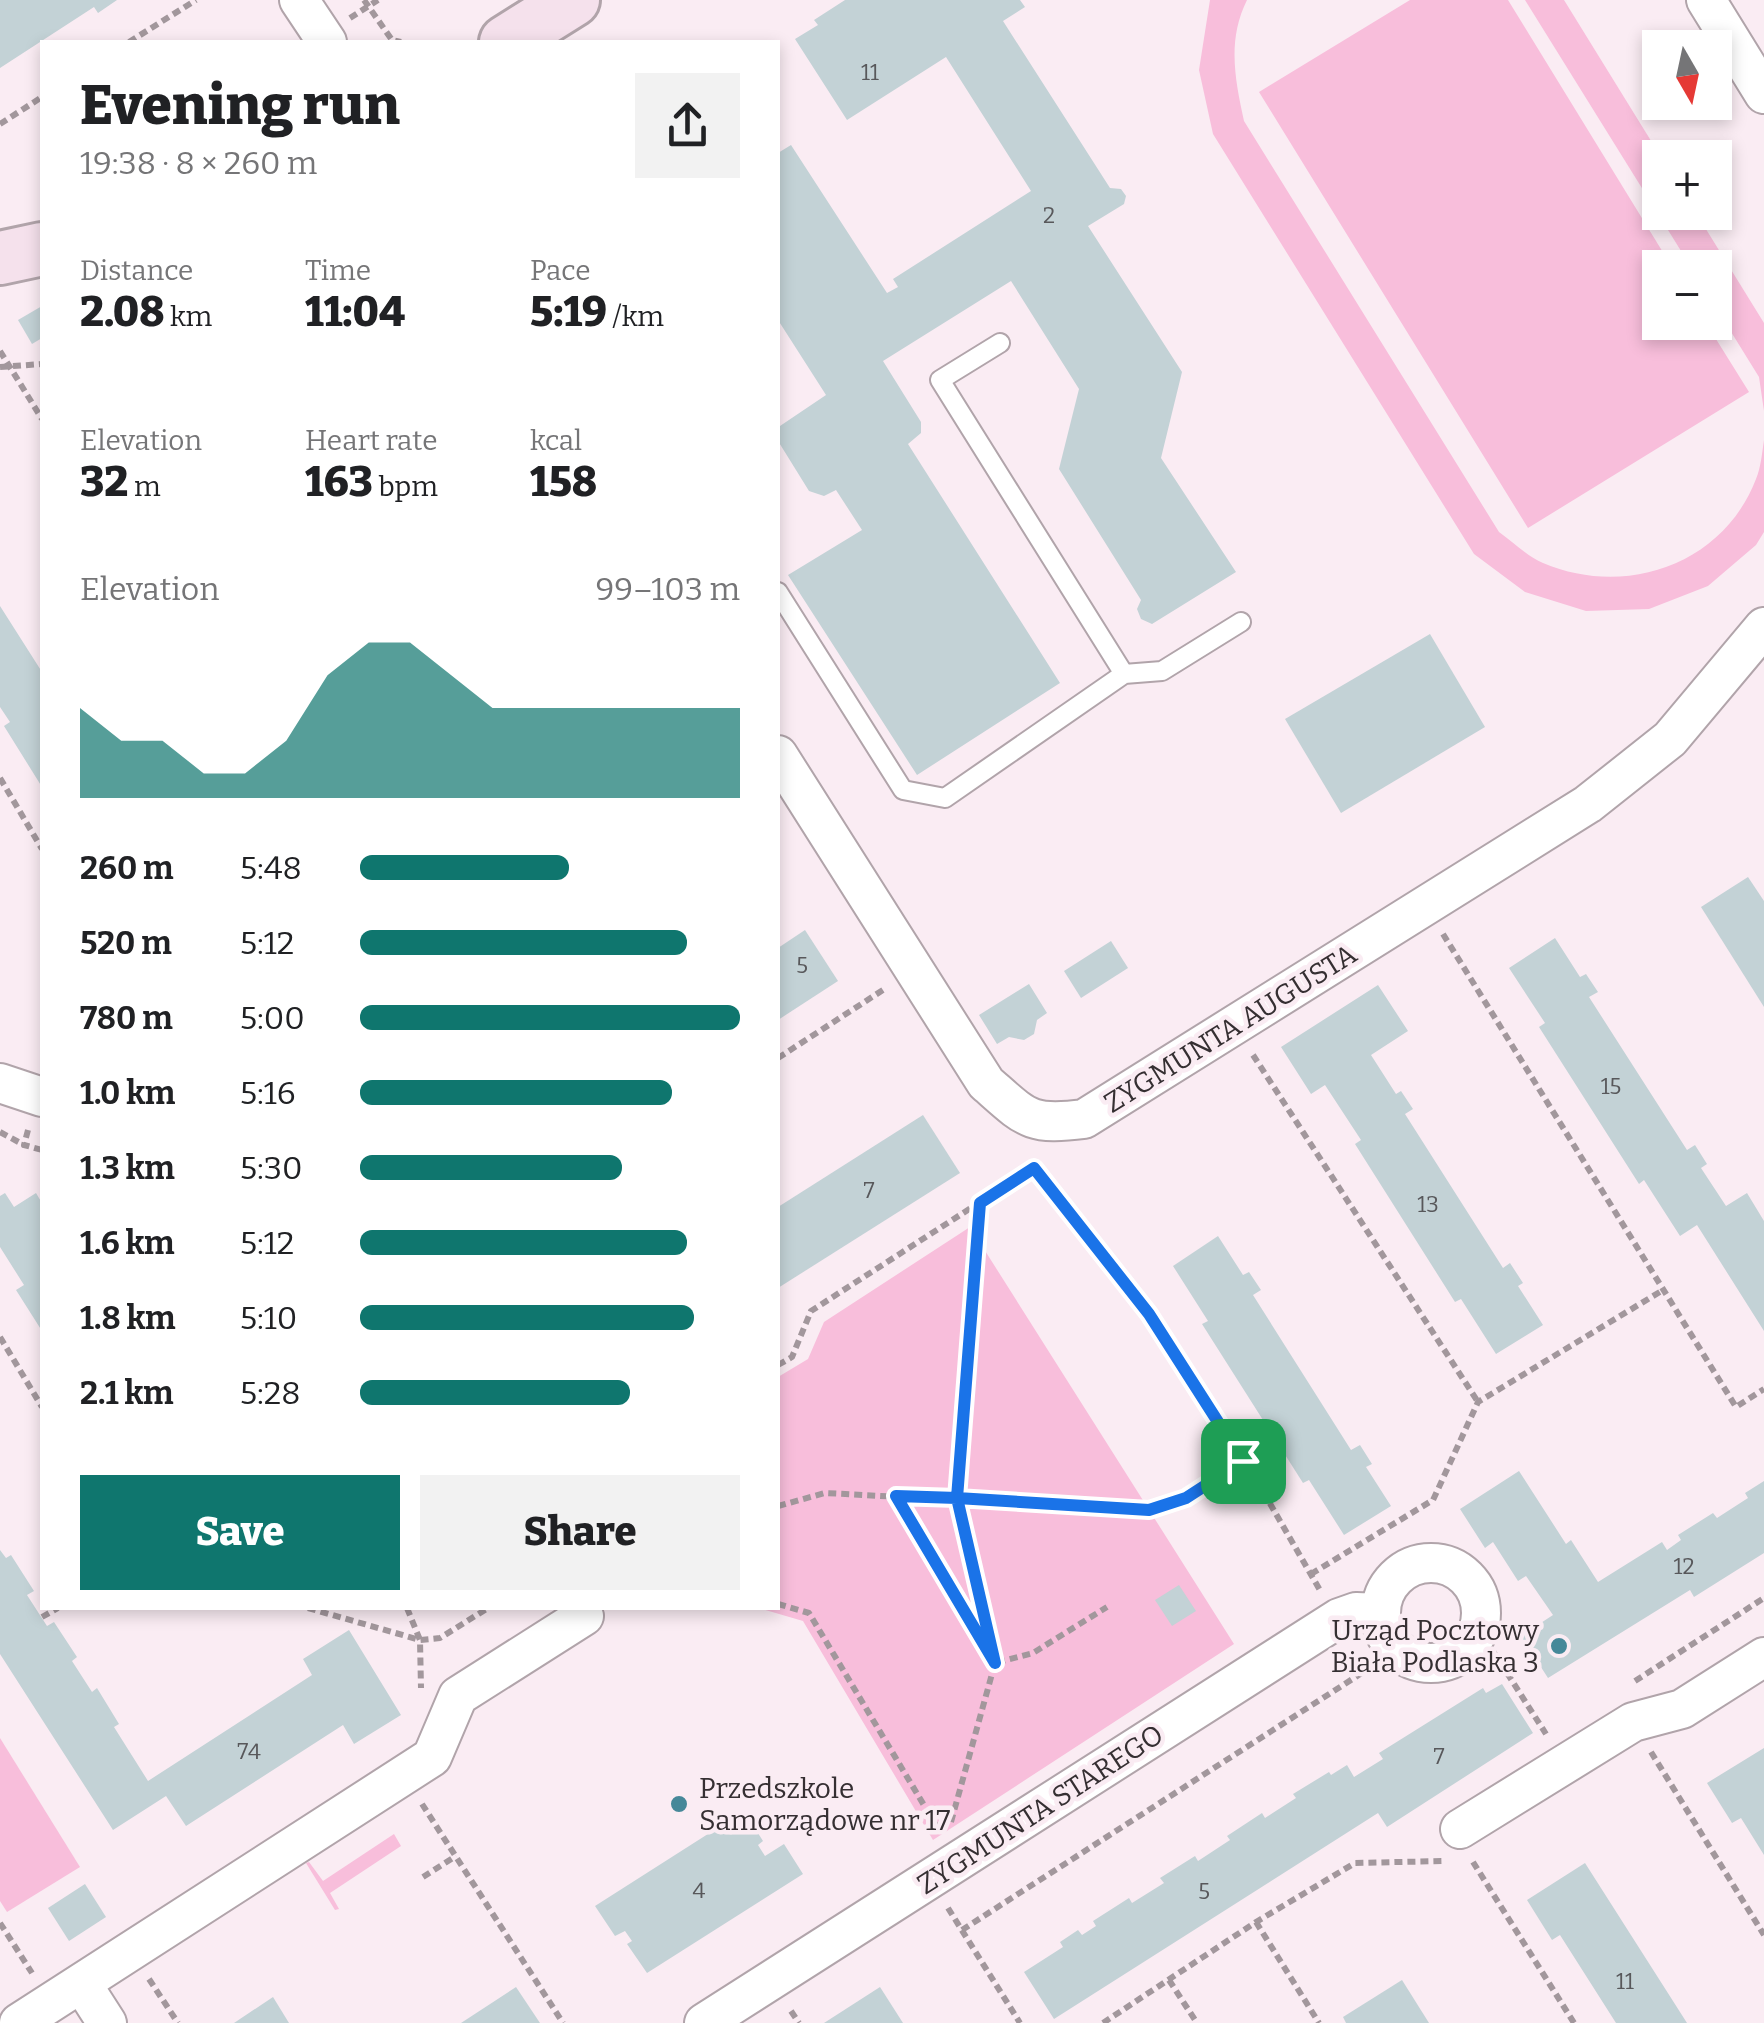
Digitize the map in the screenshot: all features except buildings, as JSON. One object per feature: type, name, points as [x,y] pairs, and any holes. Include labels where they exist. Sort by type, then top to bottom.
[{"type":"street","points":[[299,0],[326,40]]},
{"type":"street","points":[[509,40],[574,0]]},
{"type":"street","points":[[1706,0],[1754,69]]},
{"type":"street","points":[[0,258],[40,249]]},
{"type":"street","name":"ZYGMUNTA AUGUSTA","points":[[780,757],[986,1083],[1024,1117],[1049,1124],[1084,1119],[1588,804],[1670,739],[1764,628]]},
{"type":"street","points":[[0,1083],[40,1097]]},
{"type":"street","name":"ZYGMUNTA STAREGO","points":[[704,2023],[1339,1618],[1356,1612],[1380,1613]]},
{"type":"street","points":[[19,2023],[432,1758],[458,1696],[584,1616]]},
{"type":"street","points":[[1464,1840],[1565,1764],[1632,1722],[1682,1709],[1764,1657]]},
{"type":"street","points":[[82,1984],[107,2023]]},
{"type":"lane","points":[[1000,343],[940,380],[1124,674]]},
{"type":"lane","points":[[780,595],[903,790],[945,798],[1124,674],[1162,671],[1241,622]]},
{"type":"path","points":[[132,40],[196,0]]},
{"type":"path","points":[[364,0],[392,40]]},
{"type":"path","points":[[0,124],[40,98]]},
{"type":"path","points":[[0,351],[40,416]]},
{"type":"path","points":[[0,367],[40,364]]},
{"type":"path","points":[[0,778],[40,847]]},
{"type":"path","points":[[1426,905],[1736,1406],[1764,1390]]},
{"type":"path","points":[[780,1057],[914,970]]},
{"type":"path","points":[[1234,1025],[1478,1402]]},
{"type":"path","points":[[0,1132],[24,1145]]},
{"type":"path","points":[[780,1364],[792,1357],[810,1310],[1034,1168],[1149,1314],[1325,1599]]},
{"type":"path","points":[[780,1605],[810,1613],[946,1842],[995,1663],[957,1498],[980,1203]]},
{"type":"path","points":[[1310,1574],[1433,1500],[1478,1402],[1663,1290]]},
{"type":"path","points":[[0,1337],[40,1404]]},
{"type":"path","points":[[780,1505],[825,1494],[1149,1510],[1186,1498],[1243,1461]]},
{"type":"path","points":[[896,1496],[995,1663]]},
{"type":"path","points":[[1764,1598],[1631,1684],[1632,1722],[1764,1935]]},
{"type":"path","points":[[995,1663],[1033,1653],[1107,1607]]},
{"type":"path","points":[[42,1618],[52,1610]]},
{"type":"path","points":[[315,1610],[420,1640],[440,1638],[485,1610]]},
{"type":"path","points":[[408,1610],[420,1640]]},
{"type":"path","points":[[1493,1651],[1565,1764]]},
{"type":"path","points":[[962,1930],[1382,1660]]},
{"type":"path","points":[[405,1777],[563,2023]]},
{"type":"path","points":[[1103,2023],[1256,1922],[1356,1863],[1440,1862],[1464,1840],[1574,2023]]},
{"type":"path","points":[[423,1877],[456,1856]]},
{"type":"path","points":[[930,1879],[1020,2023]]},
{"type":"path","points":[[1256,1922],[1320,2023]]},
{"type":"path","points":[[0,1924],[39,1984]]},
{"type":"path","points":[[132,1952],[178,2023]]},
{"type":"path","points":[[1169,1980],[1198,2023]]},
{"type":"shaded area","points":[[1210,0],[1247,0],[1235,45],[1244,121],[1499,532],[1537,560],[1574,573],[1606,577],[1668,566],[1696,553],[1741,509],[1758,474],[1764,440],[1764,532],[1756,545],[1708,586],[1649,609],[1586,611],[1525,592],[1474,554],[1213,134],[1199,70]]},
{"type":"shaded area","points":[[1410,0],[1508,0],[1642,218],[1642,230],[1649,230],[1662,250],[1642,250],[1642,340],[1717,340],[1749,392],[1528,528],[1259,92]]},
{"type":"shaded area","points":[[1525,0],[1564,0],[1650,140],[1642,140],[1642,188]]},
{"type":"shaded area","points":[[1668,230],[1707,230],[1719,250],[1680,250]]},
{"type":"shaded area","points":[[1732,271],[1764,323],[1764,411],[1759,377],[1732,333]]},
{"type":"shaded area","points":[[970,1227],[1234,1644],[933,1840],[803,1621],[766,1610],[780,1610],[780,1376],[808,1359],[824,1322]]},
{"type":"shaded area","points":[[0,1738],[80,1867],[7,1912],[0,1901]]},
{"type":"shaded area","points":[[394,1834],[401,1846],[330,1893],[339,1909],[335,1910],[306,1863],[323,1881]]},
{"type":"place","name":"Urząd Pocztowy Biała Podlaska 3","points":[[1559,1646]]},
{"type":"place","name":"Przedszkole Samorządowe nr 17","points":[[679,1804]]},
{"type":"route","points":[[1243,1461],[1149,1314],[1034,1168],[980,1203],[957,1498],[896,1496],[995,1663],[957,1498],[1149,1510],[1186,1498],[1243,1461]]}]
